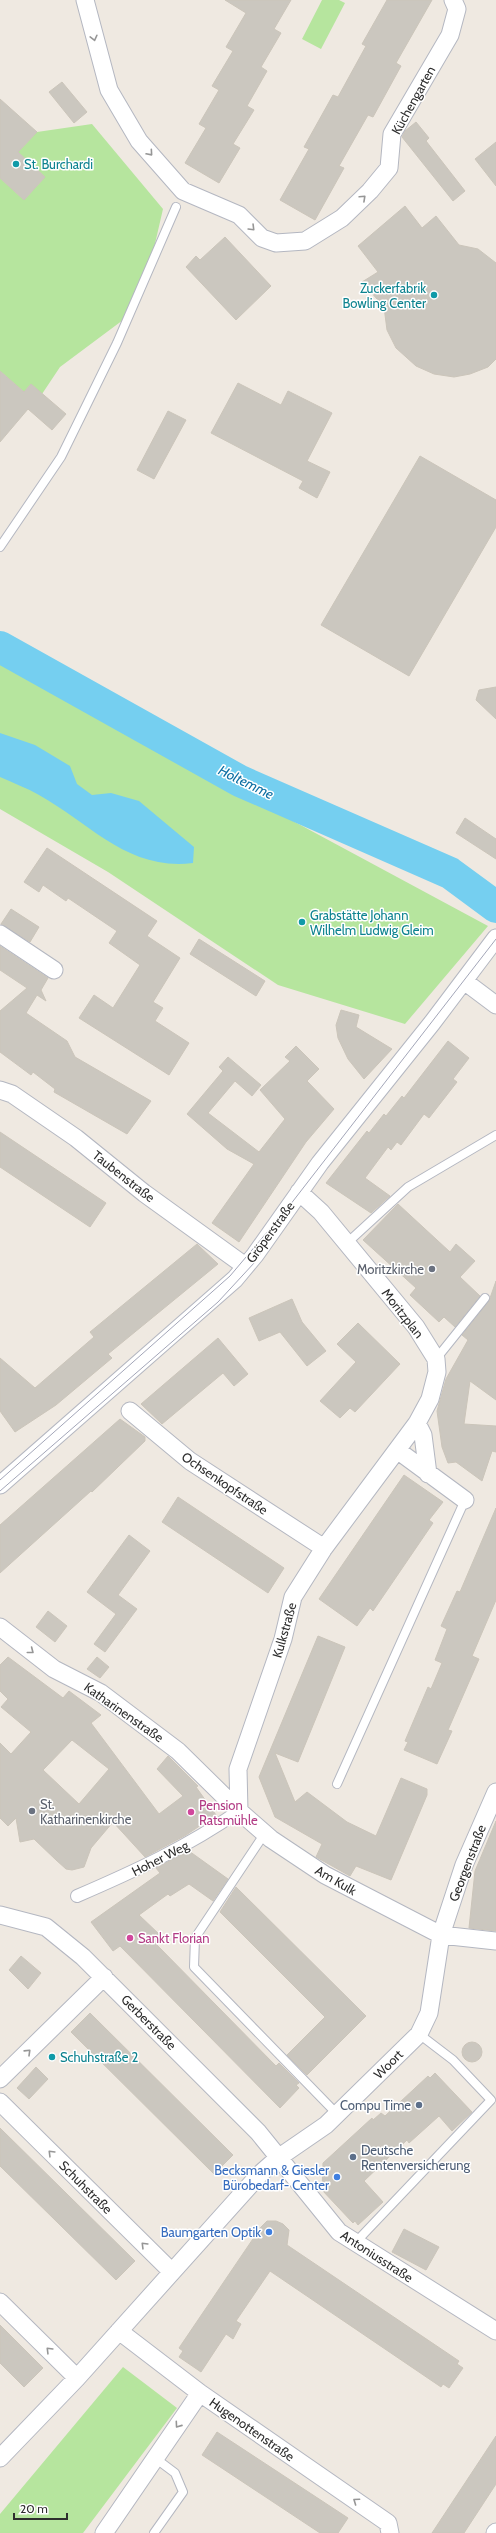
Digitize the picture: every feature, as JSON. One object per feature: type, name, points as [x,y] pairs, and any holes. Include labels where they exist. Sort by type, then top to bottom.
[{"type":"street","name":"Küchengarten","points":[[85,0],[109,90],[139,140],[183,191],[239,215],[262,238],[276,243],[305,241],[342,218],[370,191],[388,168],[392,134],[450,35],[456,9],[453,0]]},
{"type":"street","points":[[0,934],[54,970]]},
{"type":"street","name":"Gröperstraße","points":[[0,1485],[220,1293],[245,1266],[299,1192],[496,938]]},
{"type":"street","points":[[464,981],[496,1005]]},
{"type":"street","name":"Taubenstraße","points":[[0,1090],[12,1094],[76,1138],[144,1193],[245,1266]]},
{"type":"street","name":"Moritzplan","points":[[299,1192],[321,1212],[416,1327],[436,1359]]},
{"type":"street","name":"Kulkstraße","points":[[239,1811],[238,1769],[283,1639],[293,1598],[324,1548],[417,1423],[430,1398],[437,1372],[436,1359]]},
{"type":"street","name":"Ochsenkopfstraße","points":[[130,1411],[190,1461],[324,1548]]},
{"type":"street","points":[[417,1423],[423,1435],[428,1474]]},
{"type":"street","points":[[397,1450],[465,1500]]},
{"type":"street","name":"Katharinenstraße","points":[[0,1627],[54,1669],[101,1693],[178,1751],[239,1811]]},
{"type":"street","name":"Georgenstraße","points":[[441,1935],[464,1865],[496,1792]]},
{"type":"street","name":"Am Kulk","points":[[239,1811],[265,1833],[325,1875],[441,1935]]},
{"type":"street","name":"Hoher Weg","points":[[77,1896],[148,1866],[199,1838],[239,1811]]},
{"type":"street","name":"Gerberstraße","points":[[0,1915],[46,1927],[60,1936],[104,1977],[258,2132],[278,2158]]},
{"type":"street","points":[[441,1935],[496,1941]]},
{"type":"street","name":"Woort","points":[[278,2158],[338,2115],[418,2034],[429,2013],[441,1935]]},
{"type":"street","points":[[0,2079],[104,1977]]},
{"type":"street","name":"Schuhstraße","points":[[0,2102],[172,2272]]},
{"type":"street","points":[[0,2458],[77,2378],[256,2179],[278,2158]]},
{"type":"street","name":"Antoniusstraße","points":[[278,2158],[339,2232],[354,2244],[496,2332]]},
{"type":"street","points":[[0,2302],[77,2378]]},
{"type":"street","name":"Hugenottenstraße","points":[[119,2331],[200,2393],[389,2528]]},
{"type":"street","points":[[104,2533],[200,2393]]},
{"type":"lane","points":[[0,547],[61,457],[117,343],[176,207]]},
{"type":"lane","points":[[347,1243],[408,1187],[496,1135]]},
{"type":"lane","points":[[436,1359],[485,1298]]},
{"type":"lane","points":[[337,1784],[465,1500]]},
{"type":"lane","points":[[265,1833],[195,1938],[194,1968],[338,2115]]},
{"type":"lane","points":[[354,2244],[491,2100],[453,2060],[418,2034]]},
{"type":"lane","points":[[154,2458],[175,2473],[183,2492],[154,2533]]},
{"type":"green space","points":[[322,0],[339,0],[345,3],[321,49],[302,39]]},
{"type":"green space","points":[[92,124],[163,209],[154,248],[123,320],[60,367],[42,394],[31,384],[24,392],[0,371],[0,178],[24,200],[45,177],[18,152],[37,132]]},
{"type":"green space","points":[[0,663],[488,926],[405,1024],[278,985],[108,872],[0,809]]},
{"type":"green space","points":[[123,2367],[177,2408],[83,2533],[0,2533],[0,2514]]},
{"type":"water","points":[[0,733],[35,745],[70,766],[77,784],[92,795],[111,793],[139,801],[194,847],[193,863],[170,864],[149,860],[129,853],[111,843],[39,795],[0,777]]},
{"type":"building","points":[[225,0],[291,0],[274,29],[281,33],[261,67],[267,71],[247,106],[254,110],[233,144],[240,148],[219,183],[185,163],[206,128],[199,124],[219,90],[212,86],[233,51],[226,47],[246,13]]},
{"type":"building","points":[[387,0],[432,0],[396,63],[401,66],[373,117],[368,115],[339,166],[344,168],[315,220],[280,200],[309,149],[304,147],[333,95],[338,97],[366,46],[362,44]]},
{"type":"building","points":[[62,82],[87,112],[74,123],[49,92]]},
{"type":"building","name":"St. Burchardi","points":[[0,99],[37,132],[18,152],[45,177],[24,200],[0,178]]},
{"type":"building","points":[[416,122],[429,138],[426,141],[465,191],[453,201],[402,137],[405,131]]},
{"type":"building","points":[[496,142],[496,186],[475,159]]},
{"type":"building","name":"Zuckerfabrik Bowling Center","points":[[405,206],[422,228],[436,216],[459,245],[478,249],[496,263],[496,359],[488,367],[470,374],[454,377],[434,374],[416,366],[396,348],[387,330],[384,307],[362,282],[378,272],[358,246]]},
{"type":"building","points":[[225,237],[271,286],[236,320],[186,267],[196,256],[200,260]]},
{"type":"building","points":[[0,371],[24,392],[31,384],[66,414],[52,430],[28,409],[0,442]]},
{"type":"building","points":[[238,383],[281,405],[288,391],[332,413],[307,461],[330,472],[317,498],[299,488],[303,481],[211,433]]},
{"type":"building","points":[[168,411],[186,420],[154,479],[137,470]]},
{"type":"building","points":[[420,456],[496,500],[496,527],[409,676],[321,625]]},
{"type":"building","points":[[496,687],[496,719],[476,700],[479,690]]},
{"type":"building","points":[[465,818],[496,839],[496,859],[456,833]]},
{"type":"building","points":[[47,848],[157,921],[147,936],[180,958],[153,1002],[163,1008],[155,1021],[189,1043],[169,1075],[79,1018],[94,995],[113,1008],[140,965],[109,943],[117,931],[68,898],[66,901],[43,885],[39,892],[24,882]]},
{"type":"building","points":[[11,909],[39,927],[30,942],[1,924]]},
{"type":"building","points":[[199,939],[265,981],[256,996],[190,954]]},
{"type":"building","points":[[0,946],[48,978],[41,990],[46,1001],[37,995],[26,1013],[67,1041],[75,1057],[151,1101],[127,1134],[54,1092],[55,1089],[33,1072],[31,1075],[0,1052],[0,1011],[27,988],[0,970]]},
{"type":"building","points":[[341,1010],[359,1015],[356,1027],[392,1049],[364,1079],[348,1059],[338,1038],[336,1025]]},
{"type":"building","points":[[448,1041],[469,1058],[453,1079],[457,1082],[429,1118],[424,1114],[401,1145],[397,1142],[391,1150],[388,1147],[365,1178],[390,1196],[371,1213],[326,1183],[367,1131],[369,1133],[384,1114],[386,1116],[402,1096],[404,1098]]},
{"type":"building","points":[[296,1046],[319,1069],[307,1081],[334,1109],[306,1142],[239,1242],[212,1223],[254,1164],[227,1149],[187,1114],[223,1071],[219,1067],[228,1057],[261,1085],[252,1096],[235,1081],[208,1113],[259,1152],[285,1119],[260,1090],[290,1061],[285,1057]]},
{"type":"building","points":[[0,1132],[106,1203],[90,1227],[0,1167]]},
{"type":"building","name":"Moritzkirche","points":[[398,1204],[450,1252],[456,1244],[475,1261],[460,1277],[480,1296],[455,1327],[444,1317],[439,1322],[410,1295],[416,1288],[363,1240]]},
{"type":"building","points":[[197,1244],[218,1264],[108,1354],[112,1358],[56,1405],[15,1432],[0,1411],[0,1358],[35,1388],[94,1337],[90,1332]]},
{"type":"building","points":[[496,1281],[496,1400],[470,1381],[464,1424],[496,1426],[496,1452],[492,1451],[482,1481],[456,1462],[448,1463],[442,1447],[437,1411],[446,1379],[468,1340],[462,1335],[489,1301]]},
{"type":"building","points":[[292,1299],[302,1322],[326,1351],[307,1366],[280,1332],[259,1341],[249,1318]]},
{"type":"building","points":[[358,1323],[400,1364],[355,1412],[350,1408],[340,1418],[320,1401],[356,1362],[337,1344]]},
{"type":"building","points":[[218,1338],[248,1374],[234,1386],[223,1373],[162,1424],[141,1404]]},
{"type":"building","points":[[120,1419],[145,1437],[145,1441],[92,1492],[91,1491],[0,1573],[0,1525]]},
{"type":"building","points":[[404,1475],[443,1502],[429,1520],[433,1523],[373,1611],[370,1608],[357,1626],[319,1599]]},
{"type":"building","points":[[178,1497],[284,1568],[268,1593],[162,1522]]},
{"type":"building","points":[[496,1508],[496,1600],[472,1656],[479,1659],[448,1730],[452,1731],[437,1764],[404,1750],[408,1742],[405,1741],[428,1687],[431,1689],[442,1663],[435,1660],[447,1629],[441,1626],[457,1591],[460,1592]]},
{"type":"building","points":[[129,1535],[150,1551],[118,1595],[137,1609],[105,1652],[94,1644],[116,1614],[87,1592]]},
{"type":"building","points":[[48,1611],[67,1626],[55,1642],[36,1627]]},
{"type":"building","points":[[318,1636],[345,1647],[298,1762],[275,1753],[295,1802],[307,1792],[347,1822],[376,1836],[401,1778],[427,1789],[427,1795],[391,1880],[356,1866],[350,1876],[316,1857],[322,1844],[275,1817],[259,1777]]},
{"type":"building","points":[[8,1657],[63,1698],[69,1691],[101,1715],[91,1723],[159,1814],[183,1796],[157,1769],[168,1756],[198,1786],[196,1787],[216,1815],[186,1835],[145,1857],[113,1822],[91,1848],[84,1867],[72,1870],[66,1869],[34,1839],[20,1842],[16,1818],[8,1826],[0,1818],[0,1743],[11,1754],[31,1732],[1,1707],[8,1699],[0,1691],[0,1665]],"holes":[[[72,1740],[109,1769],[79,1804],[43,1770]]]},
{"type":"building","points":[[97,1657],[109,1667],[100,1678],[87,1669]]},
{"type":"building","points":[[496,1821],[496,1931],[469,1928],[475,1871]]},
{"type":"building","points":[[189,1851],[228,1879],[213,1901],[189,1884],[170,1896],[168,1894],[139,1915],[160,1935],[155,1939],[158,1942],[156,1944],[276,2066],[279,2063],[299,2083],[296,2085],[299,2088],[280,2108],[120,1946],[113,1951],[91,1922],[160,1873],[156,1868]]},
{"type":"building","points":[[236,1887],[366,2016],[307,2075],[287,2055],[325,2017],[220,1912]]},
{"type":"building","points":[[21,1956],[41,1973],[28,1989],[9,1970]]},
{"type":"building","points":[[90,2013],[233,2155],[214,2174],[71,2032]]},
{"type":"building","points":[[468,2042],[476,2042],[482,2048],[482,2056],[476,2062],[468,2062],[462,2056],[462,2048]]},
{"type":"building","points":[[36,2067],[48,2079],[29,2099],[17,2088]]},
{"type":"building","points":[[435,2073],[472,2112],[452,2131],[439,2116],[409,2143],[407,2140],[364,2181],[383,2202],[358,2225],[355,2221],[353,2223],[322,2190],[323,2163],[372,2118],[373,2120],[381,2113],[385,2116],[428,2076],[430,2078]]},
{"type":"building","points":[[0,2128],[135,2261],[116,2280],[0,2166]]},
{"type":"building","points":[[267,2221],[276,2221],[283,2224],[289,2230],[287,2245],[459,2361],[457,2364],[463,2368],[449,2388],[443,2384],[441,2387],[270,2271],[236,2321],[241,2324],[233,2339],[226,2334],[201,2372],[179,2357],[183,2351],[179,2348],[261,2227]]},
{"type":"building","points":[[404,2229],[439,2247],[426,2270],[392,2252]]},
{"type":"building","points":[[0,2325],[43,2368],[24,2387],[0,2363]]},
{"type":"building","points":[[217,2432],[348,2518],[338,2533],[320,2533],[202,2455]]},
{"type":"building","points":[[496,2436],[496,2484],[464,2533],[432,2533]]},
{"type":"waterway","name":"Holtemme","points":[[0,647],[240,781],[450,873],[496,907]]},
{"type":"tram line","points":[[0,1480],[230,1276],[290,1205],[496,939]]},
{"type":"tram line","points":[[0,1491],[218,1302],[255,1262],[277,1227]]},
{"type":"place","name":"St. Burchardi","points":[[16,164]]},
{"type":"place","name":"Zuckerfabrik Bowling Center","points":[[434,295]]},
{"type":"place","name":"Grabstätte Johann Wilhelm Ludwig Gleim","points":[[302,922]]},
{"type":"place","name":"Moritzkirche","points":[[432,1269]]},
{"type":"place","name":"St. Katharinenkirche","points":[[32,1811]]},
{"type":"place","name":"Pension Ratsmühle","points":[[191,1812]]},
{"type":"place","name":"Sankt Florian","points":[[130,1938]]},
{"type":"place","name":"Schuhstraße 2","points":[[52,2057]]},
{"type":"place","name":"Compu Time","points":[[419,2105]]},
{"type":"place","name":"Deutsche Rentenversicherung","points":[[353,2157]]},
{"type":"place","name":"Becksmann & Giesler Bürobedarf- Center","points":[[337,2177]]},
{"type":"place","name":"Baumgarten Optik","points":[[269,2232]]}]
